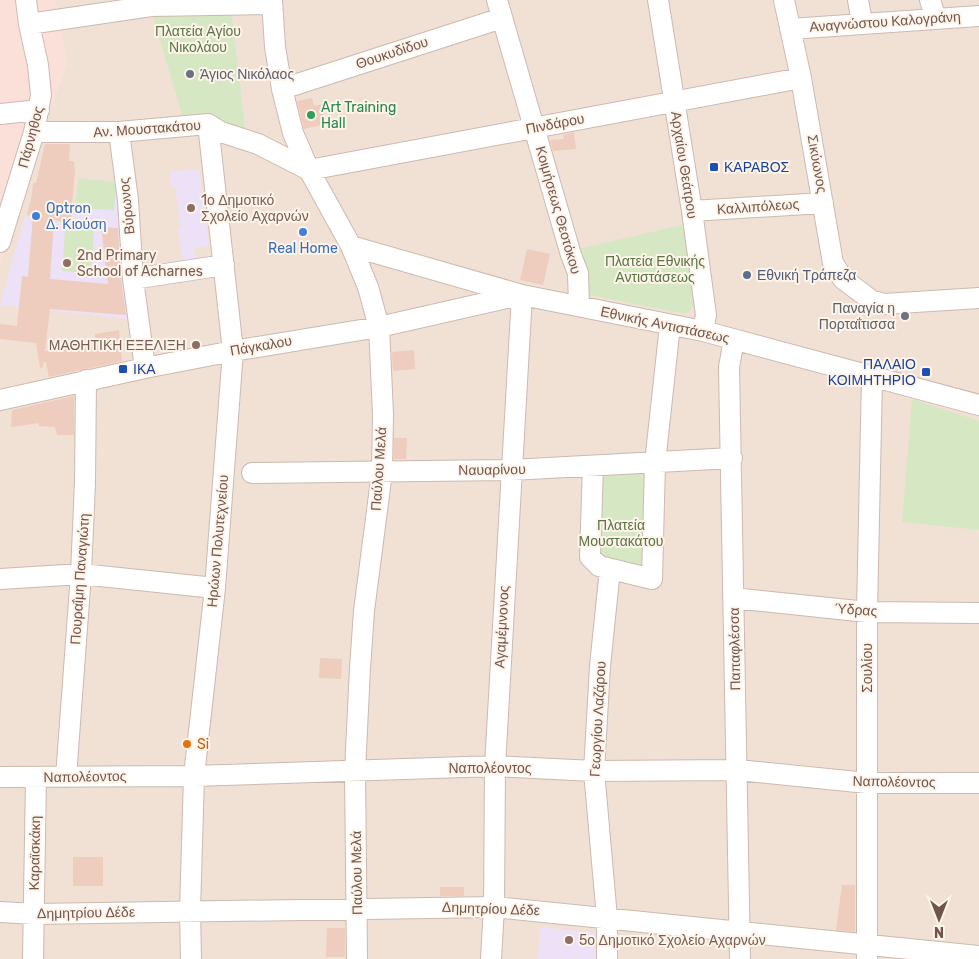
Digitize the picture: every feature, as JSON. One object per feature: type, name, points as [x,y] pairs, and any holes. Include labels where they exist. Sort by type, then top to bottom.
[{"type":"street","name":"Πάρνηθος","points":[[0,242],[39,110],[41,80],[26,0]]},
{"type":"street","name":"Αρχαίου Θεάτρου","points":[[658,0],[692,211],[706,315],[703,331]]},
{"type":"street","name":"Σικύωνος","points":[[784,0],[801,78],[828,242],[833,263],[843,279],[872,300],[884,304],[979,298]]},
{"type":"street","points":[[858,0],[862,23]]},
{"type":"street","points":[[29,24],[151,6],[271,2]]},
{"type":"street","name":"Παύλου Μελά","points":[[271,2],[275,47],[282,89],[293,133],[309,170],[351,246],[368,287],[379,327],[383,414],[382,472],[364,611],[355,771],[357,959]]},
{"type":"street","name":"Θουκυδίδου","points":[[282,89],[499,9]]},
{"type":"street","name":"Κοιμήσεως Θεοτόκου","points":[[499,9],[571,255],[578,273],[579,306]]},
{"type":"street","name":"Αναγνώστου Καλογράνη","points":[[790,29],[862,23],[933,9],[979,16]]},
{"type":"street","name":"Πινδάρου","points":[[309,170],[801,78]]},
{"type":"street","points":[[0,114],[39,110]]},
{"type":"street","name":"Αν. Μουστακάτου","points":[[34,132],[119,132],[208,124],[221,132],[258,144],[309,170]]},
{"type":"street","name":"Ηρώων Πολυτεχνείου","points":[[191,959],[190,911],[194,776],[215,588],[233,351],[208,124]]},
{"type":"street","name":"Βύρωνος","points":[[119,132],[128,200],[133,279],[145,368]]},
{"type":"street","name":"Καλλιπόλεως","points":[[692,211],[823,203]]},
{"type":"street","name":"Εθνικής Αντιστάσεως","points":[[351,246],[522,295],[703,331],[979,405]]},
{"type":"street","points":[[133,279],[224,265]]},
{"type":"street","name":"Πάγκαλου","points":[[0,400],[86,380],[233,351],[379,327],[522,295]]},
{"type":"street","name":"Αγαμέμνονος","points":[[491,959],[494,907],[495,766],[522,295]]},
{"type":"street","points":[[593,466],[590,556],[599,566],[652,579],[655,463],[670,324]]},
{"type":"street","name":"Παπαφλέσσα","points":[[734,340],[729,367],[738,770],[740,959]]},
{"type":"street","name":"Σουλίου","points":[[867,951],[867,612],[872,376]]},
{"type":"street","name":"Πουραΐμη Παναγιώτη","points":[[66,776],[86,482],[86,380]]},
{"type":"street","name":"Ναυαρίνου","points":[[252,473],[511,470],[732,458]]},
{"type":"street","name":"Γεωργίου Λαζάρου","points":[[607,959],[607,918],[594,771],[600,666],[610,569]]},
{"type":"street","points":[[0,578],[81,574],[215,588]]},
{"type":"street","name":"Ύδρας","points":[[733,598],[867,612],[979,613]]},
{"type":"street","name":"Ναπολέοντος","points":[[0,777],[194,776],[495,766],[594,771],[738,770],[867,783],[979,783]]},
{"type":"street","name":"Καραϊσκάκη","points":[[34,959],[36,778]]},
{"type":"street","name":"Δημητρίου Δέδε","points":[[0,912],[34,914],[494,907],[740,931],[867,951],[979,956]]},
{"type":"shaded area","points":[[0,0],[55,0],[67,64],[23,179],[0,266]]},
{"type":"shaded area","points":[[55,0],[979,0],[979,959],[366,959],[353,900],[0,908],[0,266],[23,179],[67,64]]},
{"type":"shaded area","name":"1ο Δημοτικό Σχολείο Αχαρνών","points":[[199,169],[209,246],[194,248],[196,260],[183,262],[178,230],[181,228],[175,188],[171,188],[170,172]]},
{"type":"shaded area","name":"2nd Primary School of Acharnes","points":[[78,178],[116,182],[127,319],[0,305],[25,216],[71,225]]},
{"type":"shaded area","points":[[353,915],[353,959],[0,959],[0,922]]},
{"type":"shaded area","name":"5ο Δημοτικό Σχολείο Αχαρνών","points":[[540,927],[598,933],[602,959],[538,959]]},
{"type":"green space","name":"Πλατεία Αγίου Νικολάου","points":[[148,0],[230,0],[246,136],[186,127]]},
{"type":"green space","points":[[78,178],[116,182],[114,210],[75,208]]},
{"type":"green space","name":"Πλατεία Εθνικής Αντιστάσεως","points":[[686,224],[699,300],[686,314],[585,294],[578,249]]},
{"type":"green space","points":[[65,229],[94,230],[91,273],[62,271]]},
{"type":"green space","points":[[912,399],[979,421],[979,530],[902,522]]},
{"type":"green space","name":"Πλατεία Μουστακάτου","points":[[599,471],[651,472],[646,572],[603,561],[592,551]]},
{"type":"building","name":"Art Training Hall","points":[[312,98],[314,106],[322,104],[326,124],[304,129],[297,101]]},
{"type":"building","points":[[574,132],[576,149],[553,151],[550,140],[564,139],[563,135]]},
{"type":"building","points":[[45,144],[70,144],[69,161],[74,161],[75,172],[70,223],[54,220],[50,279],[108,284],[101,227],[118,228],[121,280],[126,315],[50,309],[45,351],[95,345],[95,334],[119,330],[122,361],[49,377],[46,362],[43,362],[43,367],[40,368],[36,343],[0,339],[0,324],[17,326],[22,276],[28,277],[33,216],[27,215],[33,183],[36,183]]},
{"type":"building","points":[[527,249],[550,254],[543,285],[520,280]]},
{"type":"building","points":[[414,350],[415,369],[393,371],[392,352]]},
{"type":"building","points":[[74,396],[74,435],[57,435],[55,427],[39,426],[39,423],[11,427],[12,410]]},
{"type":"building","points":[[394,438],[407,438],[406,459],[394,459]]},
{"type":"building","points":[[320,658],[342,659],[341,679],[319,678]]},
{"type":"building","points":[[73,857],[103,857],[103,886],[73,886]]},
{"type":"building","points":[[842,885],[855,885],[855,932],[836,930]]},
{"type":"building","points":[[440,887],[464,887],[464,896],[440,896]]},
{"type":"building","points":[[327,928],[345,928],[345,957],[326,957]]},
{"type":"place","name":"Άγιος Νικόλαος","points":[[190,74]]},
{"type":"place","name":"Art Training Hall","points":[[311,115]]},
{"type":"place","name":"ΚΑΡΑΒΟΣ","points":[[714,167]]},
{"type":"place","name":"1ο Δημοτικό Σχολείο Αχαρνών","points":[[191,208]]},
{"type":"place","name":"Optron Δ. Κιούση","points":[[36,216]]},
{"type":"place","name":"Real Home","points":[[303,232]]},
{"type":"place","name":"2nd Primary School of Acharnes","points":[[67,263]]},
{"type":"place","name":"Εθνική Τράπεζα","points":[[747,275]]},
{"type":"place","name":"Παναγία η Πορταΐτισσα","points":[[905,316]]},
{"type":"place","name":"ΜΑΘΗΤΙΚΗ ΕΞΕΛΙΞΗ","points":[[196,345]]},
{"type":"place","name":"ΙΚΑ","points":[[123,369]]},
{"type":"place","name":"ΠΑΛΑΙΟ ΚΟΙΜΗΤΗΡΙΟ","points":[[926,372]]},
{"type":"place","name":"Si","points":[[187,744]]},
{"type":"place","name":"5ο Δημοτικό Σχολείο Αχαρνών","points":[[569,940]]}]
